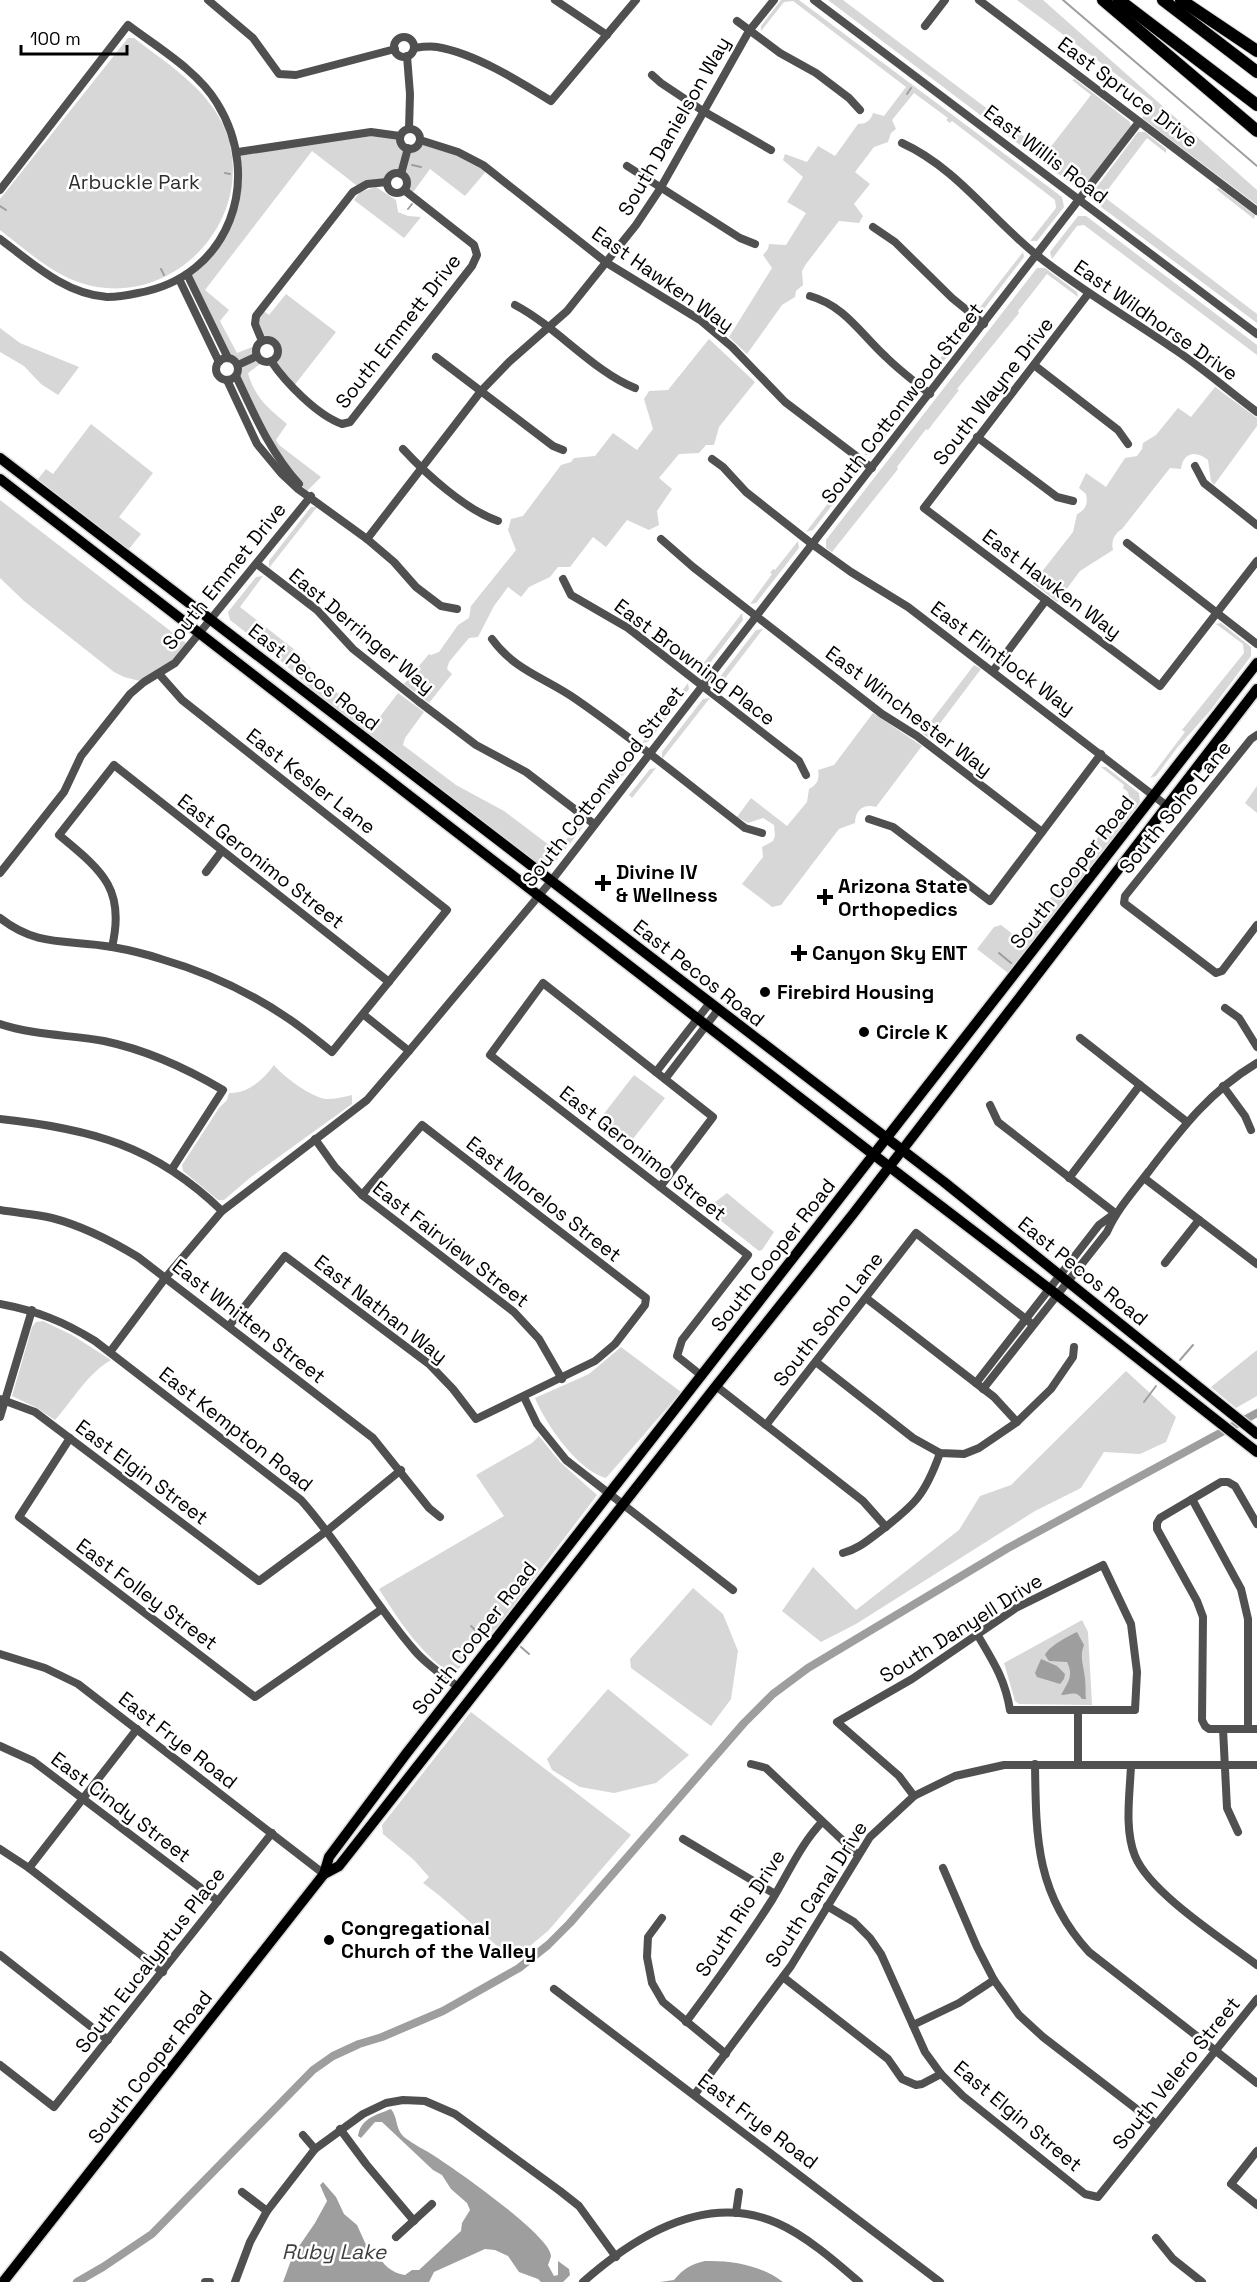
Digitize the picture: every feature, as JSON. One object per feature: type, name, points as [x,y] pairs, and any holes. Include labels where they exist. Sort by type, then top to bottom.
[{"type":"highway","points":[[1103,0],[1257,132]]},
{"type":"highway","points":[[1119,0],[1257,105]]},
{"type":"highway","points":[[1163,0],[1257,72]]},
{"type":"highway","points":[[1181,0],[1257,51]]},
{"type":"main road","name":"East Pecos Road","points":[[0,458],[903,1150],[1253,1431]]},
{"type":"main road","name":"East Pecos Road","points":[[0,479],[1052,1291],[1257,1452]]},
{"type":"main road","points":[[20,494],[30,482]]},
{"type":"main road","name":"South Cooper Road","points":[[3,2282],[324,1874],[329,1857],[458,1687],[1257,663]]},
{"type":"main road","name":"South Cooper Road","points":[[324,1874],[339,1866],[890,1167],[1257,689]]},
{"type":"main road","points":[[458,1687],[471,1698]]},
{"type":"main road","points":[[354,1823],[366,1831]]},
{"type":"street","points":[[208,0],[253,38],[279,74],[296,75],[394,49]]},
{"type":"street","points":[[555,0],[608,34]]},
{"type":"street","points":[[414,48],[437,47],[473,59],[509,75],[551,101],[636,0]]},
{"type":"street","name":"South Danielson Way","points":[[367,539],[481,391],[509,362],[567,311],[636,225],[660,189],[749,31],[774,0]]},
{"type":"street","name":"East Willis Road","points":[[814,0],[1257,334]]},
{"type":"street","points":[[925,26],[945,0]]},
{"type":"street","name":"East Spruce Drive","points":[[979,0],[1257,210]]},
{"type":"street","points":[[737,21],[780,54],[816,73],[849,98],[860,110]]},
{"type":"street","points":[[0,190],[128,25],[202,83],[222,112],[231,130],[238,153],[238,188],[230,221],[222,238],[196,269],[155,291],[108,297],[84,292],[42,271],[0,239]]},
{"type":"street","points":[[403,37],[410,39],[414,48],[407,56],[401,56],[394,49],[398,40],[403,37]]},
{"type":"street","points":[[407,56],[410,94],[409,129]]},
{"type":"street","points":[[652,75],[660,83],[703,111],[771,150]]},
{"type":"street","name":"South Cottonwood Street","points":[[110,1352],[166,1277],[222,1210],[367,1100],[409,1051],[552,880],[1139,122]]},
{"type":"street","points":[[409,129],[417,132],[420,140],[417,146],[408,148],[401,142],[400,136],[409,129]]},
{"type":"street","points":[[238,153],[371,132],[400,136]]},
{"type":"street","name":"East Hawken Way","points":[[420,140],[458,152],[483,165],[607,263],[700,320],[732,347],[785,402],[872,468]]},
{"type":"street","name":"East Wildhorse Drive","points":[[902,143],[919,151],[963,185],[984,203],[1007,230],[1088,294],[1178,352],[1257,412]]},
{"type":"street","points":[[401,174],[408,148]]},
{"type":"street","points":[[627,166],[660,189],[740,238],[754,244]]},
{"type":"street","points":[[262,341],[255,324],[256,316],[346,200],[353,192],[367,184],[387,182],[392,175],[401,174]]},
{"type":"street","points":[[387,182],[389,189],[394,192],[404,190],[406,181],[401,174]]},
{"type":"street","name":"South Emmett Drive","points":[[271,361],[293,387],[329,417],[342,424],[351,422],[472,266],[477,255],[474,245],[404,190]]},
{"type":"street","points":[[873,226],[895,242],[952,298],[984,324]]},
{"type":"street","points":[[187,274],[228,358],[238,365],[236,376],[273,450],[311,496]]},
{"type":"street","points":[[179,279],[219,362],[218,374],[227,380],[264,454],[289,481],[394,562],[416,587],[441,606],[457,609]]},
{"type":"street","name":"South Wayne Drive","points":[[924,508],[1088,294]]},
{"type":"street","points":[[810,296],[827,301],[852,321],[886,358],[930,394]]},
{"type":"street","points":[[515,305],[550,328],[621,383],[635,388]]},
{"type":"street","points":[[271,340],[276,345],[277,356],[271,361],[262,361],[257,356],[256,348],[262,341],[271,340]]},
{"type":"street","points":[[238,365],[257,356]]},
{"type":"street","points":[[436,357],[553,446],[563,450]]},
{"type":"street","points":[[219,362],[228,358]]},
{"type":"street","points":[[1034,364],[1118,430],[1128,444]]},
{"type":"street","points":[[227,380],[236,376]]},
{"type":"street","points":[[977,437],[1057,497],[1073,501]]},
{"type":"street","points":[[403,449],[421,469],[484,516],[498,521]]},
{"type":"street","name":"East Flintlock Way","points":[[712,459],[746,492],[812,544],[851,573],[908,607],[1167,806]]},
{"type":"street","points":[[1195,466],[1204,483],[1257,525]]},
{"type":"street","name":"South Emmet Drive","points":[[0,873],[64,792],[81,756],[130,694],[144,682],[175,663],[311,496]]},
{"type":"street","name":"East Hawken Way","points":[[924,508],[1160,686],[1217,613]]},
{"type":"street","name":"East Winchester Way","points":[[661,539],[882,714],[917,736],[1042,832]]},
{"type":"street","points":[[1127,543],[1257,644]]},
{"type":"street","points":[[1217,613],[1257,561]]},
{"type":"street","name":"East Derringer Way","points":[[256,564],[317,610],[353,649],[426,707],[476,745],[526,772],[594,824]]},
{"type":"street","name":"East Browning Place","points":[[563,579],[572,595],[628,628],[799,761],[806,775]]},
{"type":"street","points":[[993,671],[1046,600]]},
{"type":"street","points":[[492,639],[500,651],[526,672],[575,698],[745,828],[762,833]]},
{"type":"street","name":"East Kesler Lane","points":[[159,674],[182,700],[447,910],[389,982]]},
{"type":"street","name":"South Soho Lane","points":[[1257,735],[1251,739],[1158,854],[1125,897],[1124,903],[1216,973],[1222,971],[1257,925]]},
{"type":"street","points":[[869,819],[892,827],[990,900],[1101,754]]},
{"type":"street","name":"East Geronimo Street","points":[[112,947],[116,929],[116,901],[108,884],[104,876],[88,859],[59,835],[114,765],[389,982]]},
{"type":"street","points":[[206,872],[222,852]]},
{"type":"street","points":[[0,918],[16,931],[31,936],[112,947],[161,959],[212,978],[254,998],[290,1019],[332,1052],[389,982]]},
{"type":"street","name":"East Geronimo Street","points":[[656,1072],[543,983],[490,1055],[748,1255],[682,1340],[677,1356],[702,1376]]},
{"type":"street","points":[[660,1187],[713,1117],[656,1072],[678,1044],[703,1021],[714,1007]]},
{"type":"street","points":[[1225,1008],[1239,1018],[1257,1047]]},
{"type":"street","points":[[364,1015],[409,1051]]},
{"type":"street","points":[[665,1079],[687,1051],[703,1021]]},
{"type":"street","points":[[0,1024],[104,1041],[138,1050],[190,1071],[223,1090],[172,1169]]},
{"type":"street","points":[[1080,1038],[1187,1122]]},
{"type":"street","points":[[678,1044],[687,1051]]},
{"type":"street","points":[[671,1053],[680,1060]]},
{"type":"street","points":[[976,1383],[1025,1318],[1107,1232],[1115,1214],[1187,1122],[1223,1086],[1257,1063]]},
{"type":"street","points":[[1069,1178],[1140,1085]]},
{"type":"street","points":[[1223,1086],[1245,1116],[1251,1130]]},
{"type":"street","points":[[990,1105],[998,1122],[1115,1214]]},
{"type":"street","points":[[0,1119],[82,1130],[128,1146],[172,1169],[199,1188],[222,1210]]},
{"type":"street","name":"East Morelos Street","points":[[362,1195],[422,1125],[646,1298],[645,1305],[615,1344],[595,1361],[562,1379]]},
{"type":"street","name":"East Fairview Street","points":[[315,1139],[335,1167],[362,1195],[514,1312],[539,1339],[562,1379]]},
{"type":"street","points":[[1143,1178],[1257,1264]]},
{"type":"street","name":"East Whitten Street","points":[[0,1210],[49,1217],[75,1225],[107,1239],[138,1257],[373,1438],[401,1470],[429,1508],[441,1516]]},
{"type":"street","points":[[1165,1263],[1199,1220]]},
{"type":"street","name":"South Soho Lane","points":[[766,1425],[916,1233],[1025,1318]]},
{"type":"street","name":"East Nathan Way","points":[[229,1326],[285,1256],[429,1364],[453,1389],[476,1419],[525,1397]]},
{"type":"street","points":[[983,1389],[1032,1324],[1052,1291]]},
{"type":"street","points":[[866,1298],[994,1397],[1017,1422]]},
{"type":"street","name":"East Kempton Road","points":[[0,1304],[32,1310],[69,1324],[110,1352],[302,1500],[328,1530],[382,1609],[417,1653],[458,1687]]},
{"type":"street","points":[[0,1417],[3,1400],[32,1310]]},
{"type":"street","points":[[1025,1318],[1032,1324]]},
{"type":"street","points":[[816,1362],[912,1438],[940,1453],[964,1454],[979,1448],[1017,1422],[1051,1389],[1073,1356],[1074,1347]]},
{"type":"street","points":[[562,1379],[525,1397],[537,1424],[558,1452],[733,1590]]},
{"type":"street","points":[[716,1386],[863,1502],[886,1527]]},
{"type":"street","name":"East Elgin Street","points":[[3,1400],[35,1412],[259,1581],[328,1530]]},
{"type":"street","name":"East Folley Street","points":[[70,1438],[19,1517],[255,1697],[382,1609]]},
{"type":"street","points":[[843,1553],[855,1550],[914,1505],[930,1480],[940,1453]]},
{"type":"street","points":[[328,1530],[401,1470]]},
{"type":"street","points":[[1257,1524],[1235,1486],[1228,1482],[1221,1482],[1160,1518],[1157,1523],[1157,1529],[1197,1601],[1203,1617],[1202,1720],[1209,1729],[1257,1729]]},
{"type":"street","points":[[1192,1499],[1241,1589],[1245,1602],[1248,1619],[1248,1729]]},
{"type":"street","name":"South Danyell Drive","points":[[914,1796],[899,1776],[837,1722],[912,1678],[1017,1608],[1103,1565],[1131,1624],[1137,1672],[1135,1710],[1078,1710]]},
{"type":"street","points":[[977,1634],[1000,1673],[1007,1690],[1010,1710],[1078,1710],[1078,1764]]},
{"type":"street","name":"East Frye Road","points":[[0,1654],[45,1668],[68,1679],[137,1728],[324,1874]]},
{"type":"street","points":[[28,1868],[137,1728]]},
{"type":"street","points":[[1224,1728],[1227,1808],[1238,1832]]},
{"type":"street","name":"East Cindy Street","points":[[0,1746],[33,1761],[218,1901]]},
{"type":"street","points":[[751,1764],[766,1768],[857,1854]]},
{"type":"street","points":[[1035,1764],[1036,1831],[1040,1859],[1056,1904],[1072,1934],[1089,1952],[1257,2083]]},
{"type":"street","name":"South Canal Drive","points":[[695,2094],[783,1977],[857,1854],[877,1829],[914,1796],[938,1783],[971,1772],[1004,1765],[1257,1765]]},
{"type":"street","points":[[1131,1765],[1131,1836],[1135,1856],[1147,1877],[1162,1892],[1257,1965]]},
{"type":"street","name":"South Rio Drive","points":[[686,2022],[732,1962],[776,1894],[798,1853],[811,1833],[822,1822]]},
{"type":"street","name":"South Eucalyptus Place","points":[[0,2065],[54,2108],[272,1833]]},
{"type":"street","points":[[683,1839],[776,1894]]},
{"type":"street","points":[[0,1849],[163,1972]]},
{"type":"street","points":[[943,1868],[994,1980],[1019,2015],[1043,2037],[1156,2124]]},
{"type":"street","name":"East Elgin Street","points":[[827,1906],[854,1922],[870,1938],[893,1978],[925,2052],[941,2074],[963,2096],[1085,2194],[1098,2197]]},
{"type":"street","points":[[662,1918],[648,1937],[647,1957],[652,1983],[663,2002],[726,2054]]},
{"type":"street","points":[[0,1956],[108,2040]]},
{"type":"street","points":[[783,1977],[888,2059],[902,2079],[916,2085],[941,2074]]},
{"type":"street","points":[[913,2025],[959,2003],[994,1980]]},
{"type":"street","name":"East Frye Road","points":[[554,1989],[940,2282]]},
{"type":"street","name":"South Velero Street","points":[[1098,2197],[1257,1999]]},
{"type":"street","points":[[235,2282],[250,2242],[267,2211],[315,2149],[363,2114],[386,2103],[404,2100],[425,2101],[441,2106],[465,2121],[579,2206],[616,2257]]},
{"type":"street","points":[[340,2129],[414,2221]]},
{"type":"street","points":[[303,2135],[315,2149]]},
{"type":"street","points":[[1257,2151],[1231,2184],[1257,2205]]},
{"type":"street","points":[[242,2192],[267,2211]]},
{"type":"street","points":[[736,2213],[739,2192]]},
{"type":"street","points":[[396,2237],[432,2204]]},
{"type":"street","points":[[583,2282],[646,2236],[675,2222],[697,2215],[736,2213],[751,2214],[777,2223],[796,2234],[859,2282]]},
{"type":"street","points":[[1155,2238],[1173,2259],[1202,2282]]},
{"type":"green space","points":[[781,0],[799,0],[1062,197],[1064,207],[1037,241],[1030,241],[1056,208],[1055,200],[952,121],[950,123],[946,120],[948,118],[914,93],[892,120],[896,129],[891,133],[888,142],[874,147],[855,172],[870,184],[854,204],[863,216],[859,223],[839,221],[806,264],[802,271],[803,285],[796,291],[795,297],[782,305],[747,354],[729,337],[772,268],[763,255],[769,244],[786,245],[806,213],[787,202],[803,177],[783,160],[785,154],[807,162],[818,146],[835,156],[858,124],[867,122],[873,113],[884,116],[906,87],[793,1],[784,2],[761,31],[761,26]]},
{"type":"green space","points":[[828,0],[843,0],[1046,153],[1091,95],[1072,80],[1075,79],[1130,122],[1131,127],[1085,187],[1077,188]]},
{"type":"green space","points":[[1017,0],[1043,0],[1257,190],[1257,205],[1142,118],[1153,102]]},
{"type":"green space","name":"Arbuckle Park","points":[[128,38],[134,38],[185,77],[217,113],[224,127],[232,158],[231,189],[222,217],[207,243],[185,264],[159,279],[129,288],[97,287],[70,279],[58,272],[34,257],[0,230],[0,199]]},
{"type":"green space","points":[[371,132],[400,139],[403,145],[411,148],[419,143],[429,142],[488,169],[465,196],[430,169],[411,195],[403,176],[395,173],[388,179],[360,188],[312,151],[205,290],[229,310],[220,321],[237,353],[257,345],[257,356],[264,361],[248,373],[258,396],[287,424],[276,440],[279,445],[321,477],[307,491],[283,466],[237,374],[237,364],[228,358],[187,274],[209,255],[235,205],[238,152]]},
{"type":"green space","points":[[1138,132],[1145,132],[1166,149],[1166,153],[1147,138],[1103,196],[1257,314],[1257,323],[1093,201],[1093,192]]},
{"type":"green space","points":[[376,187],[396,200],[398,212],[421,217],[404,238],[354,200],[360,192]]},
{"type":"green space","points":[[1219,188],[1255,215],[1254,219],[1216,189]]},
{"type":"green space","points":[[1078,216],[1086,216],[1257,345],[1257,355],[1084,225],[1077,226],[1052,259],[1050,252]]},
{"type":"green space","points":[[1023,252],[1024,257],[984,309],[977,311]]},
{"type":"green space","points":[[1037,268],[1045,268],[1077,292],[1078,297],[1047,274],[832,552],[826,548],[826,540]]},
{"type":"green space","points":[[286,294],[336,332],[293,387],[271,361],[277,356],[278,349],[271,341],[264,340],[256,316],[261,309],[269,315]]},
{"type":"green space","points":[[969,320],[969,328],[930,379],[923,381],[943,355],[941,352],[945,346],[948,348]]},
{"type":"green space","points":[[0,328],[20,343],[79,367],[58,395],[41,384],[24,366],[0,352]]},
{"type":"green space","points":[[709,339],[755,382],[719,427],[714,445],[706,445],[699,453],[679,454],[659,478],[672,489],[657,511],[659,525],[649,530],[627,520],[606,547],[593,537],[570,567],[558,567],[550,577],[529,587],[521,597],[508,587],[494,606],[478,637],[469,638],[449,662],[447,669],[452,674],[429,703],[404,684],[429,654],[439,652],[458,625],[469,618],[471,606],[516,550],[508,530],[511,519],[523,516],[561,465],[571,462],[574,458],[595,456],[613,433],[637,450],[653,429],[644,399],[649,391],[668,390]]},
{"type":"green space","points":[[1215,387],[1257,418],[1257,426],[1214,485],[1211,481],[1208,460],[1195,454],[1187,456],[1181,469],[1170,468],[1117,533],[1113,541],[1113,550],[1080,571],[1057,602],[1033,583],[1073,532],[1077,514],[1086,506],[1086,494],[1079,488],[1086,473],[1106,487],[1125,458],[1137,456],[1143,443],[1156,435],[1178,408],[1191,417]]},
{"type":"green space","points":[[916,390],[916,396],[872,454],[864,455]]},
{"type":"green space","points":[[91,424],[153,473],[119,517],[141,534],[128,550],[38,479],[46,469],[53,474]]},
{"type":"green space","points":[[856,466],[857,473],[813,530],[806,532],[829,502],[827,500],[830,496],[832,497]]},
{"type":"green space","points":[[0,500],[190,646],[175,663],[144,682],[114,672],[24,601],[0,578]]},
{"type":"green space","points":[[311,507],[317,507],[269,568],[269,561]]},
{"type":"green space","points":[[798,541],[799,548],[756,603],[750,604],[772,574],[770,573],[773,569],[775,570]]},
{"type":"green space","points":[[263,576],[240,607],[295,650],[319,678],[372,721],[379,718],[398,693],[424,712],[405,738],[403,745],[456,785],[504,811],[557,851],[581,821],[583,827],[552,866],[541,867],[312,689],[230,620],[228,612],[256,577]]},
{"type":"green space","points":[[742,613],[743,620],[703,672],[696,673]]},
{"type":"green space","points":[[1221,623],[1251,647],[1251,656],[1210,711],[1156,776],[1150,778],[1185,732],[1182,730],[1244,653],[1243,644],[1216,624]]},
{"type":"green space","points":[[763,629],[716,690],[716,682],[756,630]]},
{"type":"green space","points":[[974,665],[981,669],[929,738],[922,733]]},
{"type":"green space","points":[[688,683],[689,689],[648,742],[642,743]]},
{"type":"green space","points":[[710,698],[662,759],[662,752],[703,699]]},
{"type":"green space","points":[[873,713],[922,746],[876,807],[864,807],[858,812],[855,823],[839,829],[781,905],[772,907],[742,884],[763,857],[762,847],[773,841],[774,825],[763,818],[748,823],[737,817],[751,798],[787,826],[807,802],[809,789],[816,784],[818,779],[818,770],[834,765]]},
{"type":"green space","points":[[635,752],[636,759],[594,812],[588,812],[609,785],[606,783],[610,778],[613,780]]},
{"type":"green space","points":[[1101,767],[1106,767],[1139,793],[1140,802],[1008,973],[977,949],[994,927],[1001,925],[1019,939],[1129,797],[1128,792],[1123,788],[1124,785]]},
{"type":"green space","points":[[656,768],[632,798],[629,795],[650,769]]},
{"type":"green space","points":[[1257,786],[1257,813],[1245,803]]},
{"type":"green space","points":[[274,1065],[291,1081],[314,1095],[327,1099],[352,1095],[352,1104],[251,1177],[224,1200],[218,1200],[183,1171],[182,1165],[219,1108],[227,1100],[229,1093],[243,1091],[255,1085]]},
{"type":"green space","points":[[634,1075],[665,1098],[629,1144],[599,1120]]},
{"type":"green space","points":[[727,1193],[774,1232],[762,1250],[759,1251],[706,1209]]},
{"type":"green space","points":[[43,1321],[72,1335],[111,1360],[87,1380],[55,1420],[12,1396],[32,1327],[36,1322]]},
{"type":"green space","points":[[621,1347],[681,1392],[606,1478],[584,1466],[564,1445],[546,1420],[535,1398],[589,1374]]},
{"type":"green space","points":[[1257,1350],[1257,1396],[1236,1408],[1211,1387]]},
{"type":"green space","points":[[1126,1371],[1176,1417],[1166,1442],[1140,1454],[1104,1452],[1081,1488],[1035,1511],[856,1624],[821,1642],[782,1611],[813,1567],[856,1610],[959,1530],[980,1496],[1011,1485]]},
{"type":"green space","points":[[539,1436],[560,1462],[597,1495],[497,1627],[479,1644],[457,1671],[449,1672],[419,1645],[379,1589],[504,1516],[476,1475],[532,1443]]},
{"type":"green space","points":[[693,1588],[723,1614],[738,1651],[731,1699],[711,1726],[631,1668],[630,1659]]},
{"type":"green space","points":[[1082,1620],[1088,1632],[1092,1705],[1019,1704],[1015,1701],[1004,1663]]},
{"type":"green space","points":[[608,1689],[689,1755],[656,1783],[614,1793],[580,1787],[552,1770],[547,1759]]},
{"type":"green space","points":[[471,1712],[631,1835],[548,1931],[513,1960],[423,1883],[429,1877],[414,1860],[383,1834],[382,1825]]},
{"type":"water","points":[[1077,1632],[1084,1645],[1082,1658],[1086,1699],[1075,1694],[1061,1695],[1069,1679],[1070,1671],[1067,1662],[1049,1661],[1045,1655],[1054,1645]]},
{"type":"water","points":[[1041,1659],[1057,1666],[1065,1674],[1060,1684],[1037,1677],[1035,1673]]},
{"type":"water","name":"Ruby Lake","points":[[391,2109],[404,2137],[436,2157],[520,2219],[547,2247],[551,2256],[548,2265],[554,2276],[558,2275],[558,2261],[569,2269],[570,2275],[563,2282],[541,2282],[519,2272],[508,2256],[495,2250],[485,2249],[434,2272],[429,2282],[283,2282],[293,2255],[327,2201],[320,2185],[323,2182],[336,2197],[344,2214],[357,2225],[367,2247],[378,2253],[385,2265],[396,2272],[405,2275],[412,2270],[419,2270],[461,2231],[462,2223],[470,2210],[467,2203],[451,2189],[442,2175],[433,2170],[382,2122],[375,2122],[361,2138],[358,2136],[366,2121]]},
{"type":"water","points":[[705,2261],[725,2261],[746,2265],[765,2271],[783,2282],[660,2282],[674,2280],[688,2268]]},
{"type":"waterway","points":[[1063,0],[1257,166]]},
{"type":"waterway","points":[[907,94],[911,88]]},
{"type":"waterway","points":[[412,165],[421,167]]},
{"type":"waterway","points":[[225,173],[230,174]]},
{"type":"waterway","points":[[408,209],[412,204]]},
{"type":"waterway","points":[[0,206],[6,210]]},
{"type":"waterway","points":[[161,269],[164,275]]},
{"type":"waterway","points":[[999,953],[1011,963]]},
{"type":"waterway","points":[[1180,1360],[1193,1345]]},
{"type":"waterway","points":[[1144,1402],[1156,1386]]},
{"type":"waterway","points":[[77,2282],[152,2234],[313,2070],[333,2056],[359,2044],[382,2037],[443,2011],[519,1968],[548,1945],[570,1923],[744,1723],[773,1694],[808,1668],[1008,1548],[1257,1413]]},
{"type":"waterway","points":[[471,1626],[482,1637]]},
{"type":"waterway","points":[[521,1647],[529,1654]]},
{"type":"place","name":"Divine IV & Wellness","points":[[603,883]]},
{"type":"place","name":"Arizona State Orthopedics","points":[[825,897]]},
{"type":"place","name":"Canyon Sky ENT","points":[[799,953]]},
{"type":"place","name":"Firebird Housing","points":[[765,992]]},
{"type":"place","name":"Circle K","points":[[864,1032]]},
{"type":"place","name":"Congregational Church of the Valley","points":[[329,1940]]}]
